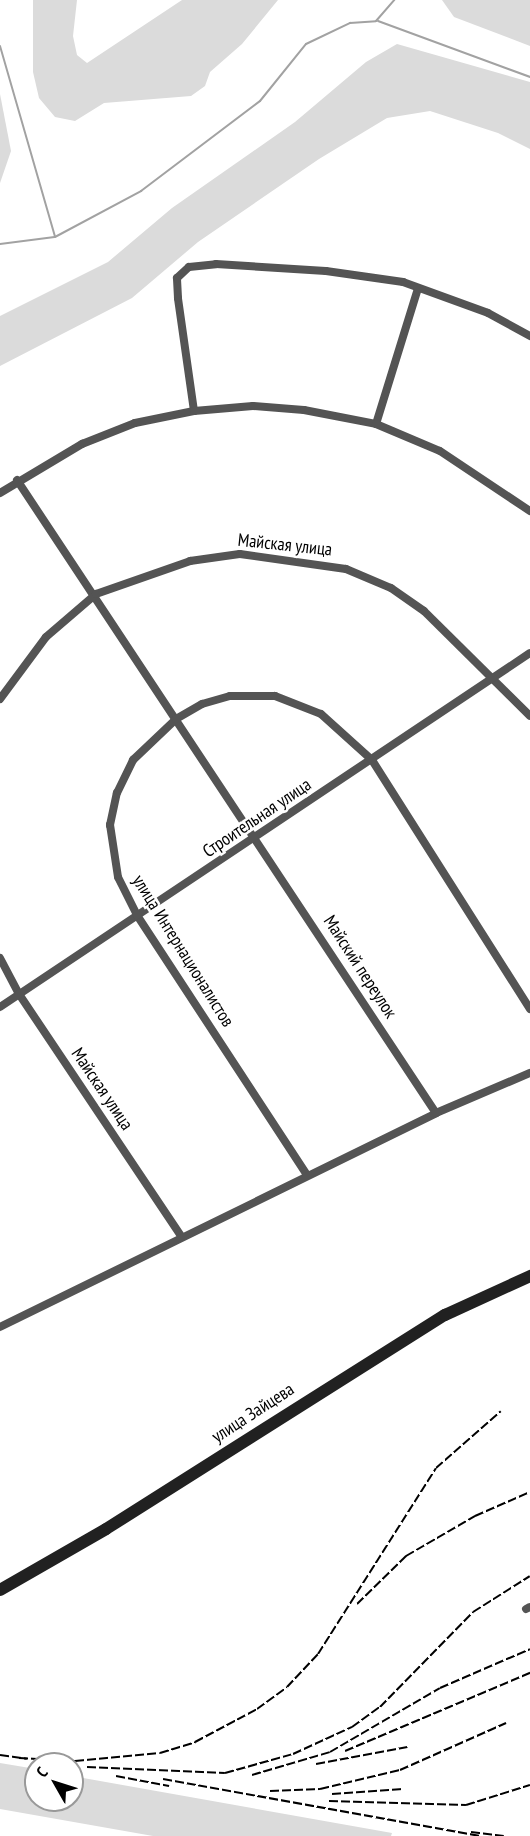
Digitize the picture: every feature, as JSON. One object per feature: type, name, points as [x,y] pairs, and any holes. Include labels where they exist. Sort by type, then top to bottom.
[{"type":"street","points":[[194,411],[177,278],[189,267],[216,264],[326,271],[418,288],[488,313],[530,336]]},
{"type":"street","points":[[376,424],[418,288]]},
{"type":"street","points":[[0,493],[17,480],[103,435],[135,423],[194,411],[253,406],[304,410],[376,424],[440,451],[530,511]]},
{"type":"street","name":"Майский переулок","points":[[17,480],[96,594],[436,1113]]},
{"type":"street","name":"Майская улица","points":[[0,699],[46,637],[96,594],[190,561],[240,554],[346,569],[391,588],[424,611],[530,716]]},
{"type":"street","name":"Строительная улица","points":[[0,1007],[256,839],[530,653]]},
{"type":"street","name":"улица Интернационалистов","points":[[308,1175],[137,915],[118,877],[111,855],[110,825],[114,804],[133,760],[176,719],[202,704],[230,696],[275,696],[321,714],[372,760],[530,1009]]},
{"type":"street","name":"Майская улица","points":[[0,958],[19,994],[181,1236]]},
{"type":"street","points":[[0,1328],[181,1236],[436,1113],[530,1073]]},
{"type":"street","name":"улица Зайцева","points":[[0,1590],[106,1529],[445,1315],[530,1276]]},
{"type":"shaded area","points":[[33,0],[77,0],[73,36],[77,55],[87,63],[182,0],[278,0],[242,44],[210,72],[205,86],[191,96],[104,103],[75,121],[55,117],[39,98],[33,72]]},
{"type":"shaded area","points":[[442,0],[530,0],[530,46],[454,17]]},
{"type":"shaded area","points":[[397,44],[530,82],[530,149],[498,133],[430,111],[387,118],[319,159],[198,242],[132,298],[0,366],[0,316],[108,262],[172,208],[295,122],[366,62]]},
{"type":"shaded area","points":[[0,94],[11,151],[0,183]]},
{"type":"shaded area","points":[[0,1763],[24,1767],[24,1812],[84,1812],[84,1778],[392,1833],[391,1836],[153,1836],[0,1809]]},
{"type":"waterway","points":[[0,244],[55,237],[141,191],[260,101],[306,44],[350,23],[376,21],[394,0]]},
{"type":"waterway","points":[[378,21],[530,77]]},
{"type":"waterway","points":[[0,46],[55,236]]},
{"type":"railway","points":[[19,1758],[75,1761],[160,1753],[195,1742],[257,1709],[287,1687],[318,1654],[436,1468],[501,1411]]},
{"type":"railway","points":[[357,1604],[406,1556],[475,1516],[530,1492]]},
{"type":"railway","points":[[87,1767],[225,1773],[293,1754],[352,1727],[380,1707],[473,1612],[530,1576]]},
{"type":"railway","points":[[252,1775],[330,1752],[440,1688],[530,1649]]},
{"type":"railway","points":[[345,1751],[530,1673]]},
{"type":"railway","points":[[270,1791],[320,1789],[400,1770],[506,1723]]},
{"type":"railway","points":[[316,1764],[407,1747]]},
{"type":"railway","points":[[0,1755],[24,1759]]},
{"type":"railway","points":[[116,1776],[169,1786]]},
{"type":"railway","points":[[163,1779],[479,1836]]},
{"type":"railway","points":[[329,1801],[466,1805],[530,1785]]},
{"type":"railway","points":[[332,1794],[403,1789]]},
{"type":"railway","points":[[471,1832],[504,1836]]}]
